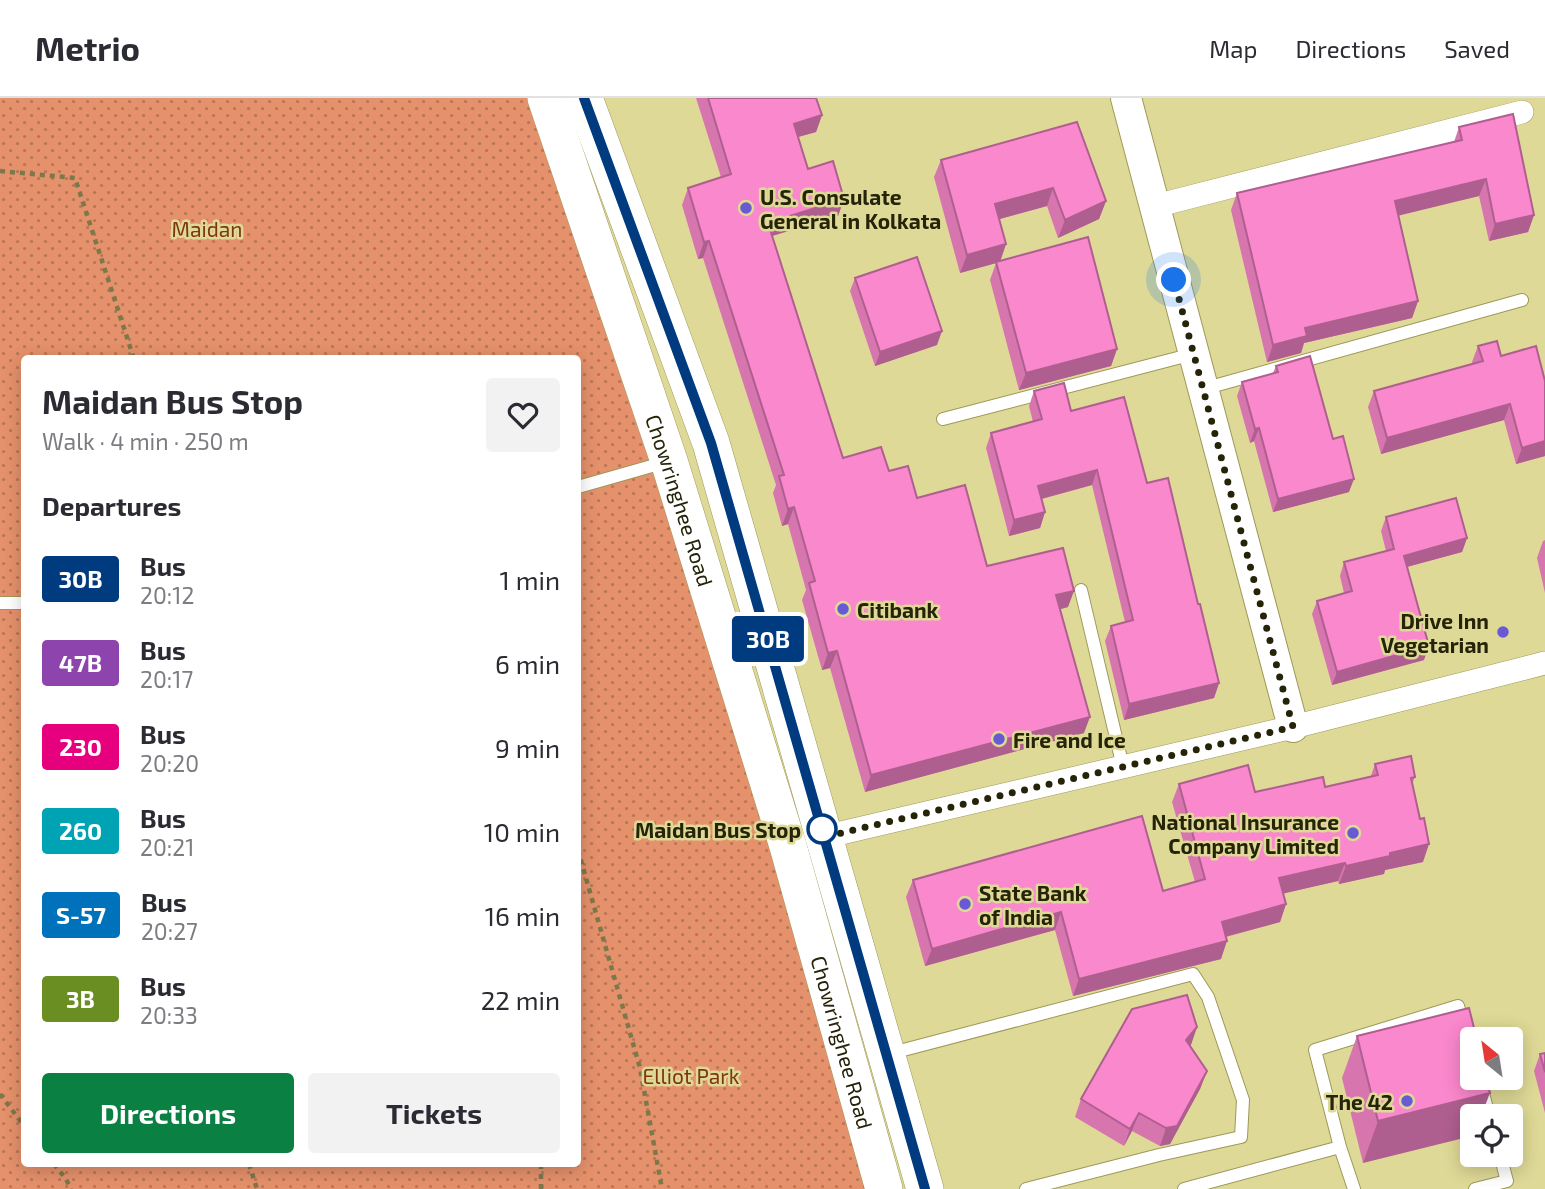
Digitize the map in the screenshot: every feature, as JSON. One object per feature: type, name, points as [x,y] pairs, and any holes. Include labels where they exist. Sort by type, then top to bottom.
[{"type":"main road","name":"Chowringhee Road","points":[[546,98],[669,461],[788,846],[884,1189]]},
{"type":"main road","name":"Chowringhee Road","points":[[584,98],[711,443],[925,1189]]},
{"type":"main road","points":[[769,784],[806,774]]},
{"type":"street","points":[[1126,98],[1293,727]]},
{"type":"street","points":[[1155,206],[1522,112]]},
{"type":"street","points":[[824,837],[1293,727],[1545,663]]},
{"type":"lane","points":[[1203,389],[1522,300]]},
{"type":"lane","points":[[943,419],[1193,354]]},
{"type":"lane","points":[[581,486],[669,461]]},
{"type":"lane","points":[[1081,590],[1123,767]]},
{"type":"lane","points":[[0,603],[21,603]]},
{"type":"lane","points":[[887,1054],[1193,974],[1208,997],[1243,1100],[1241,1137],[1026,1189]]},
{"type":"lane","points":[[1354,1189],[1315,1051],[1458,1006],[1464,1027]]},
{"type":"lane","points":[[1184,1189],[1340,1147]]},
{"type":"lane","points":[[1475,1189],[1507,1181],[1503,1167]]},
{"type":"path","points":[[0,172],[75,178],[133,355]]},
{"type":"path","points":[[581,861],[640,1068],[662,1189]]},
{"type":"path","points":[[0,1094],[21,1122]]},
{"type":"path","points":[[56,1167],[71,1189]]},
{"type":"path","points":[[250,1167],[257,1189]]},
{"type":"path","points":[[541,1167],[541,1189]]},
{"type":"green space","name":"Maidan","points":[[0,98],[543,98],[654,422],[869,1189],[0,1189]]},
{"type":"building","points":[[708,98],[816,98],[822,115],[794,124],[808,169],[833,161],[844,199],[768,223],[843,458],[881,447],[889,471],[908,466],[917,498],[965,485],[987,566],[1063,548],[1074,591],[1056,595],[1090,717],[871,775],[837,651],[828,653],[809,583],[815,581],[794,507],[788,509],[779,476],[784,475],[709,241],[704,242],[688,188],[731,174]]},
{"type":"building","points":[[1513,114],[1534,215],[1495,224],[1486,179],[1395,201],[1418,301],[1305,328],[1307,336],[1273,345],[1237,193],[1462,140],[1459,127]]},
{"type":"building","points":[[1077,122],[1106,201],[1065,220],[1053,188],[995,204],[1006,244],[967,255],[941,160]]},
{"type":"building","points":[[1088,237],[1117,349],[1026,373],[996,262]]},
{"type":"building","points":[[917,257],[942,331],[880,352],[855,278]]},
{"type":"building","points":[[1497,341],[1501,356],[1536,346],[1545,381],[1545,441],[1522,448],[1510,404],[1387,438],[1374,391],[1483,361],[1478,346]]},
{"type":"building","points":[[1310,356],[1333,439],[1343,436],[1354,479],[1278,499],[1259,428],[1255,429],[1242,382],[1278,372],[1276,366]]},
{"type":"building","points":[[1064,383],[1071,411],[1124,397],[1147,483],[1168,478],[1219,683],[1129,704],[1111,626],[1133,620],[1097,470],[1038,486],[1045,512],[1014,520],[991,433],[1042,419],[1034,391]]},
{"type":"building","points":[[1456,498],[1467,538],[1404,556],[1429,646],[1337,672],[1317,601],[1352,591],[1344,562],[1394,549],[1386,517]]},
{"type":"building","points":[[1411,756],[1415,777],[1411,778],[1420,819],[1424,818],[1429,844],[1346,866],[1345,863],[1279,878],[1286,904],[1222,922],[1227,941],[1079,979],[1061,912],[932,949],[913,880],[1142,816],[1163,891],[1205,879],[1179,784],[1248,765],[1255,792],[1323,777],[1325,787],[1378,775],[1375,764]]},
{"type":"building","points":[[1187,995],[1197,1027],[1186,1040],[1207,1071],[1177,1126],[1166,1128],[1139,1113],[1130,1129],[1081,1099],[1132,1009]]},
{"type":"building","points":[[1469,1008],[1474,1027],[1460,1027],[1460,1090],[1489,1090],[1490,1093],[1378,1121],[1357,1036]]},
{"type":"building","points":[[1545,1053],[1545,1072],[1540,1054]]},
{"type":"bus line","name":"30B","points":[[584,98],[711,443],[925,1189]]},
{"type":"place","name":"U.S. Consulate General in Kolkata","points":[[746,208]]},
{"type":"place","name":"Citibank","points":[[843,609]]},
{"type":"place","name":"Drive Inn Vegetarian","points":[[1503,632]]},
{"type":"place","name":"Fire and Ice","points":[[999,739]]},
{"type":"place","name":"Maidan Bus Stop","points":[[822,829]]},
{"type":"place","name":"National Insurance Company Limited","points":[[1353,833]]},
{"type":"place","name":"State Bank of India","points":[[965,904]]},
{"type":"place","name":"The 42","points":[[1407,1101]]},
{"type":"route","points":[[822,829],[824,837],[1293,727],[1174,280]]},
{"type":"park label","name":"Elliot Park","points":[[691,1075]]}]
